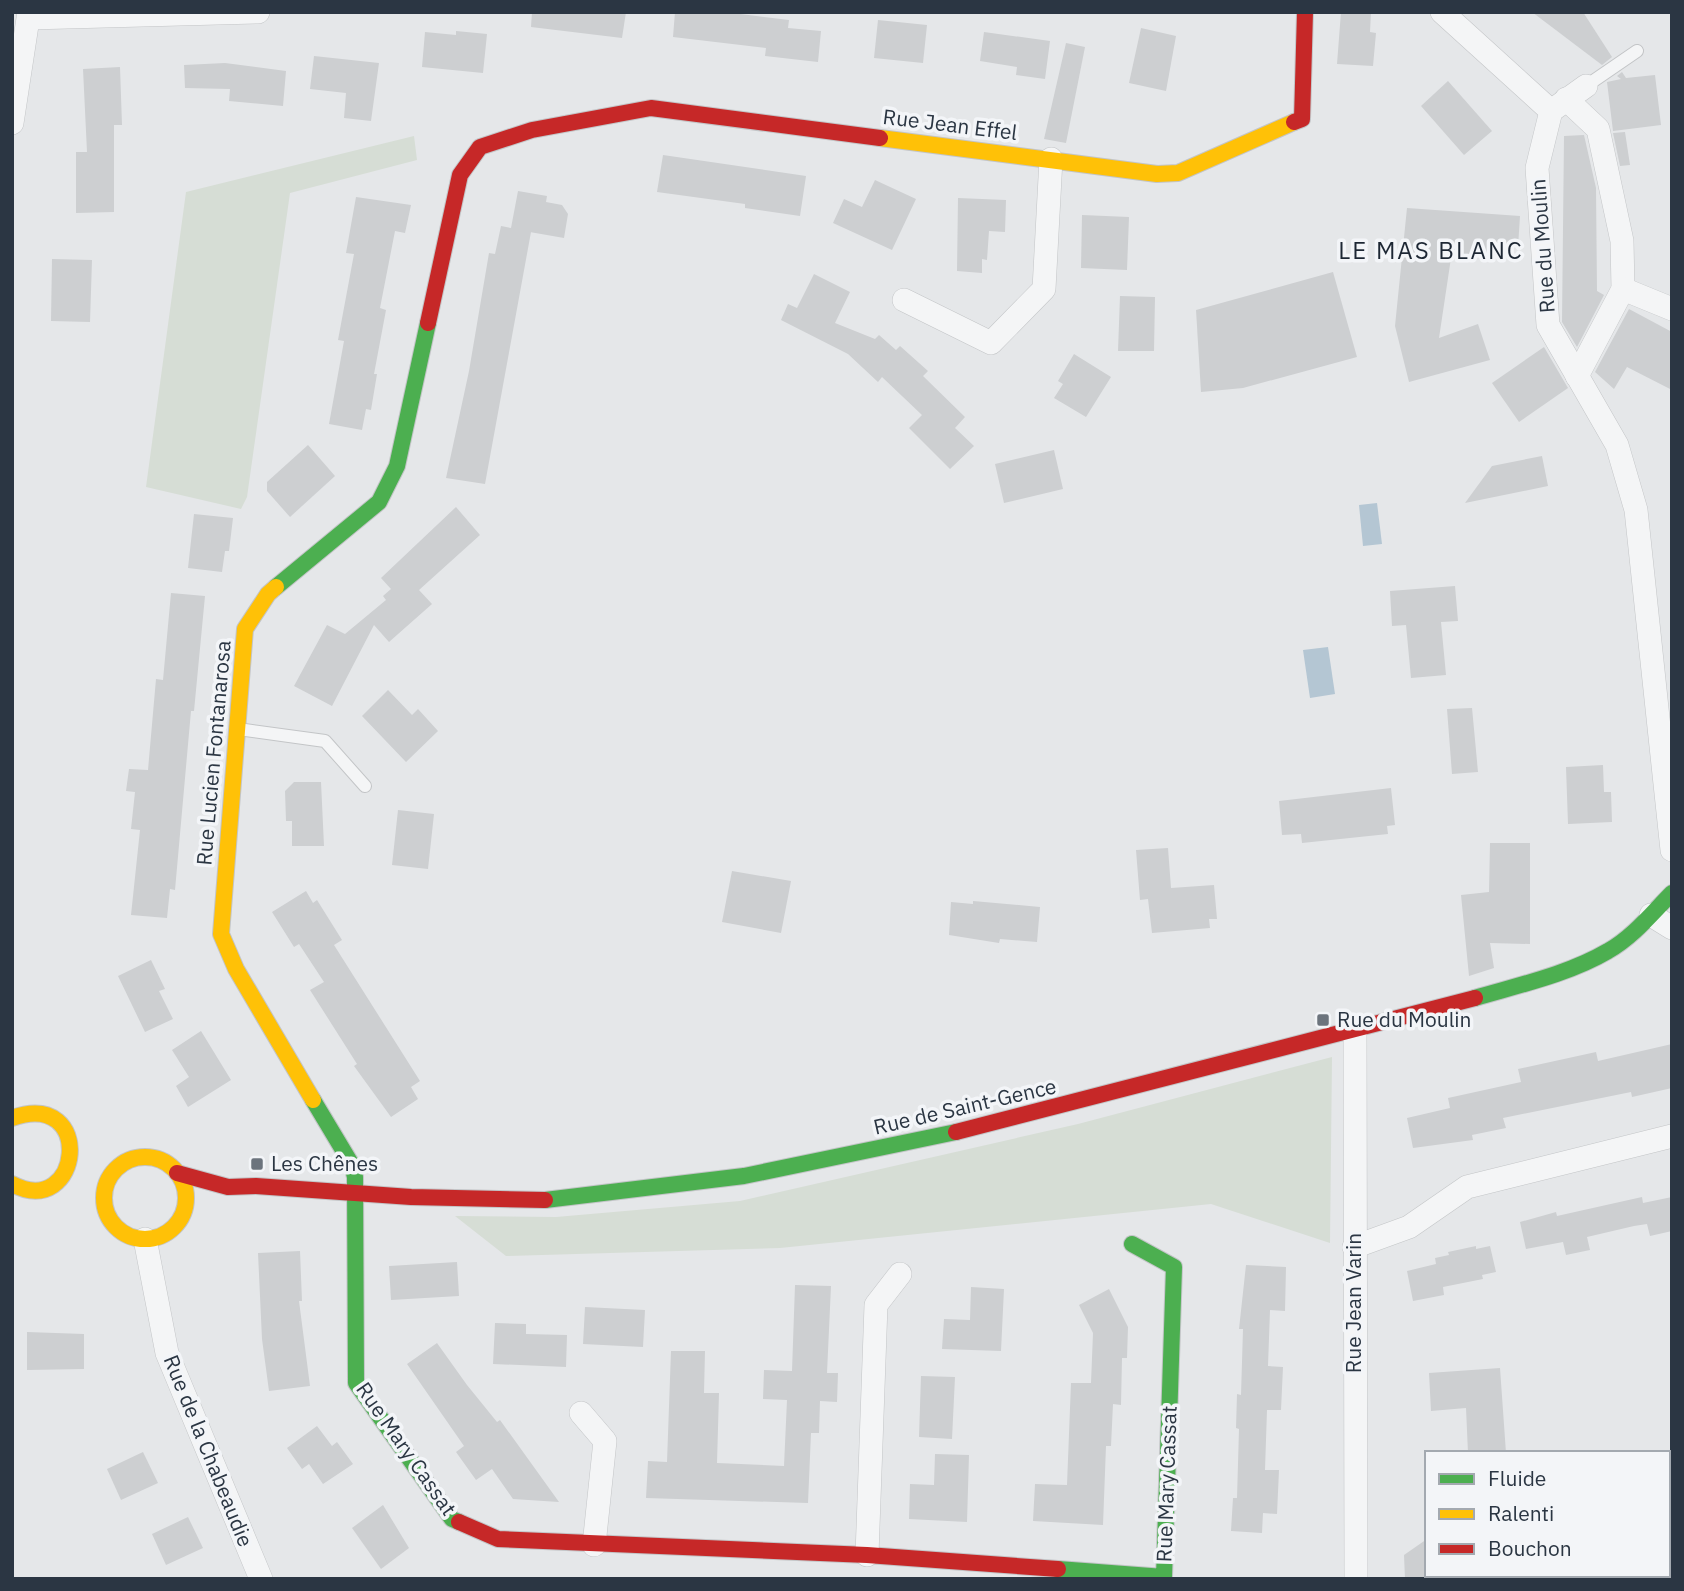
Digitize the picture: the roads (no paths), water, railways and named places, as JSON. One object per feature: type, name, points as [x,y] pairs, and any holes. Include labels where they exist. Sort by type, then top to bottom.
[{"type":"street","points":[[12,123],[29,15],[258,12]]},
{"type":"street","name":"Rue Jean Effel","points":[[480,147],[532,130],[652,108],[1157,174],[1178,173],[1301,119],[1305,12]]},
{"type":"street","points":[[1442,12],[1558,105],[1598,129],[1622,241],[1623,289],[1577,376]]},
{"type":"street","points":[[1558,105],[1586,86]]},
{"type":"street","name":"Rue du Moulin","points":[[1558,105],[1537,168],[1548,325],[1617,446],[1636,510],[1672,850]]},
{"type":"street","name":"Rue Lucien Fontanarosa","points":[[354,1193],[355,1177],[352,1165],[236,968],[221,934],[245,629],[268,594],[379,502],[397,466],[460,175],[480,147]]},
{"type":"street","points":[[904,300],[991,343],[1044,289],[1051,159]]},
{"type":"street","points":[[1623,289],[1672,309]]},
{"type":"street","name":"Rue de Saint-Gence","points":[[177,1173],[228,1187],[556,1199],[744,1176],[962,1131],[1478,997],[1574,967],[1609,951],[1672,893]]},
{"type":"street","points":[[1651,915],[1672,928]]},
{"type":"street","name":"Rue Jean Varin","points":[[1355,1027],[1356,1579]]},
{"type":"street","points":[[12,1118],[32,1111],[46,1113],[57,1120],[77,1144],[70,1166],[53,1185],[41,1190],[14,1185],[12,1205]]},
{"type":"street","points":[[1354,1247],[1409,1227],[1467,1187],[1672,1136]]},
{"type":"street","points":[[103,1154],[127,1161]]},
{"type":"street","points":[[89,1200],[105,1210],[120,1231],[145,1239],[167,1231],[182,1214],[185,1189],[177,1173],[167,1163],[140,1157],[127,1161],[115,1170],[107,1181],[105,1210]]},
{"type":"street","points":[[53,1185],[69,1191]]},
{"type":"street","name":"Rue de Saint-Gence","points":[[182,1214],[228,1187]]},
{"type":"street","name":"Rue Mary Cassat","points":[[354,1193],[356,1383],[452,1519],[498,1539],[867,1555],[1164,1577],[1174,1267],[1132,1244]]},
{"type":"street","name":"Rue de la Chabeaudie","points":[[145,1239],[167,1353],[261,1579]]},
{"type":"street","points":[[867,1555],[876,1305],[900,1274]]},
{"type":"street","points":[[581,1413],[605,1441],[594,1545]]},
{"type":"lane","points":[[1586,86],[1637,51]]},
{"type":"lane","points":[[238,729],[325,741],[365,786]]},
{"type":"water","points":[[1377,503],[1382,544],[1363,546],[1359,505]]},
{"type":"water","points":[[1328,647],[1335,694],[1310,698],[1303,650]]},
{"type":"place","name":"Rue du Moulin","points":[[1323,1020]]},
{"type":"place","name":"Les Chênes","points":[[257,1164]]},
{"type":"district","name":"LE MAS BLANC","points":[[1431,251]]}]
